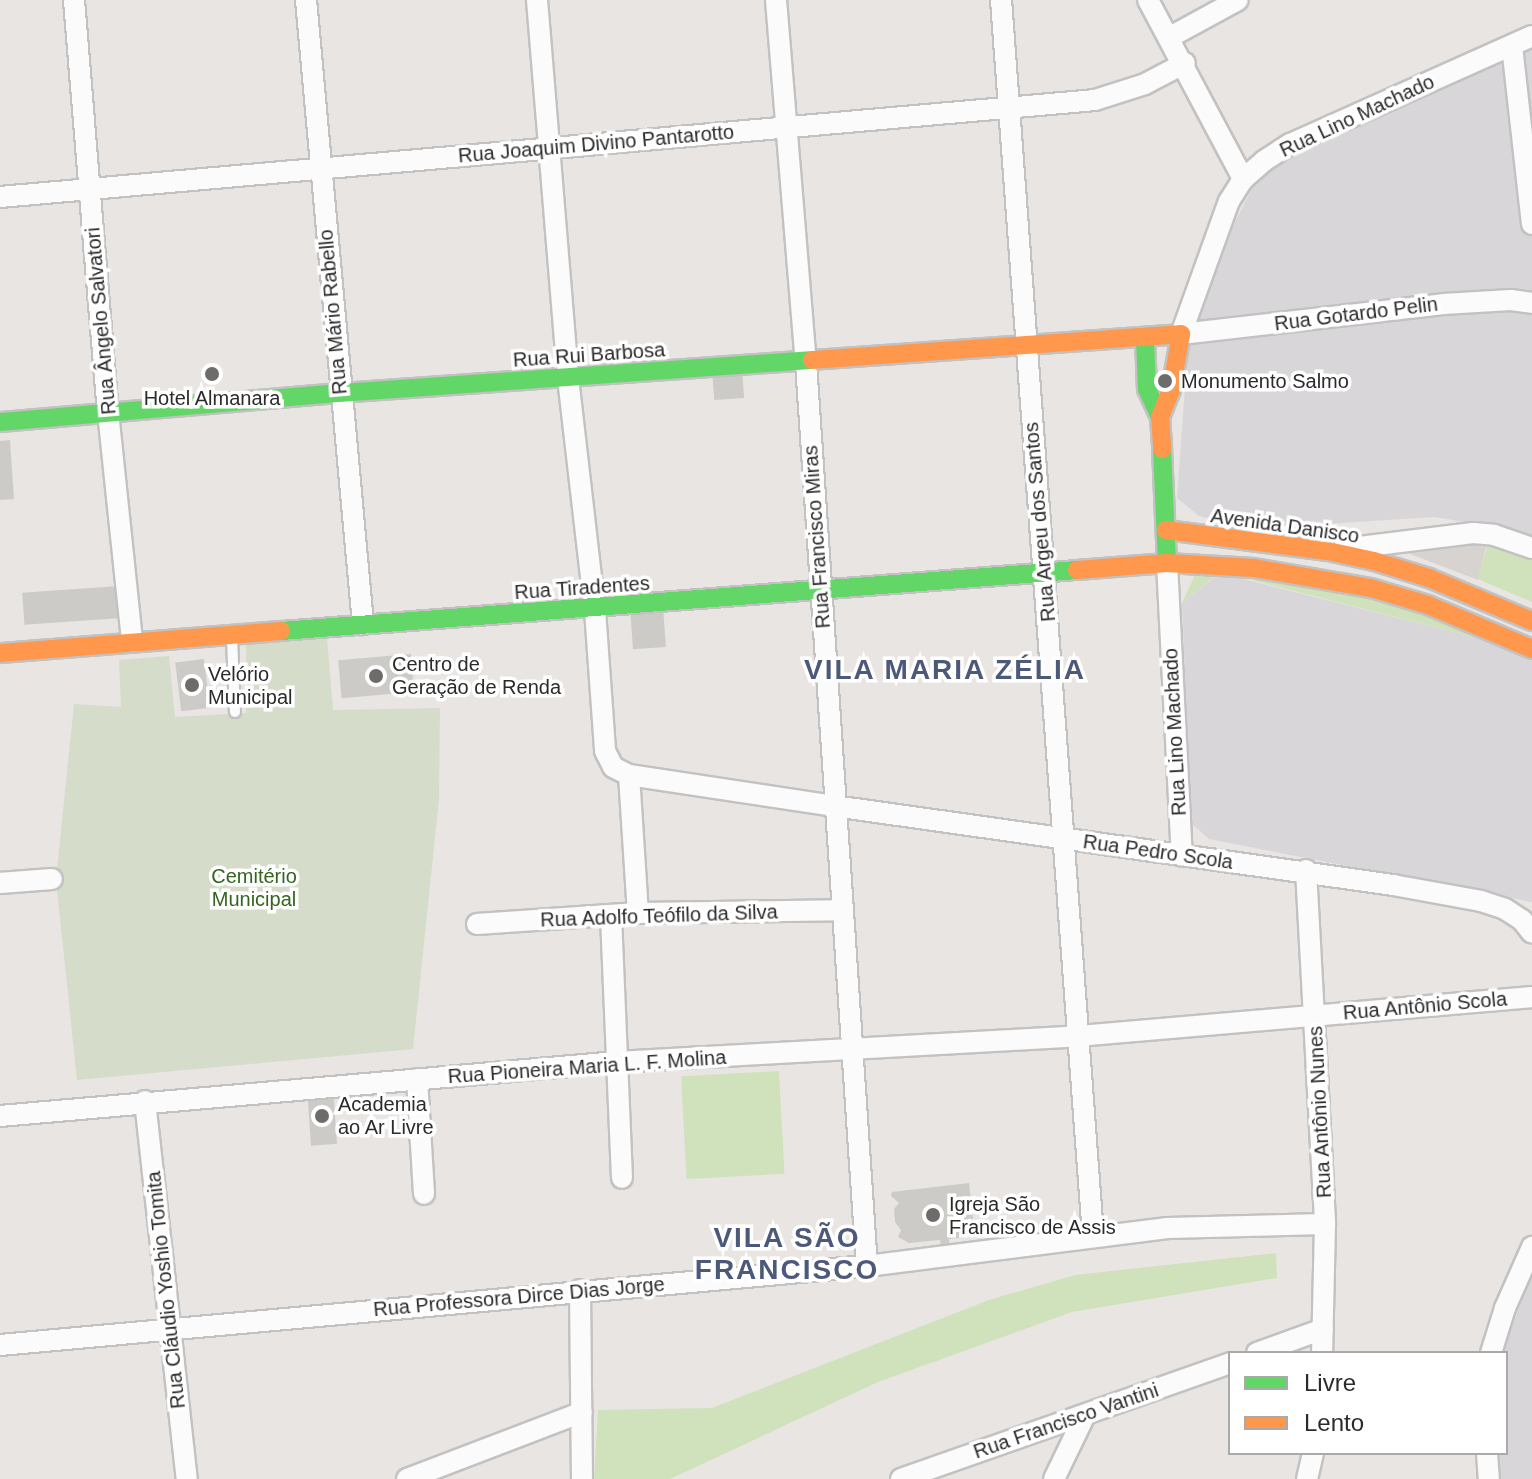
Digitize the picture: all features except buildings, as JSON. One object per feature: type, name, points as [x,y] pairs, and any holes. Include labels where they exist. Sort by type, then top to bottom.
[{"type":"main road","name":"Rua Rui Barbosa","points":[[0,422],[340,393],[806,363],[1181,334]]},
{"type":"main road","name":"Rua Lino Machado","points":[[1160,417],[1171,390],[1181,334]]},
{"type":"main road","name":"Rua Lino Machado","points":[[1145,338],[1147,389],[1160,417],[1167,563]]},
{"type":"main road","name":"Avenida Danisco","points":[[1166,530],[1328,551],[1429,578],[1532,621]]},
{"type":"main road","name":"Rua Tiradentes","points":[[0,653],[232,637],[363,624],[595,610],[1167,563]]},
{"type":"main road","points":[[1167,563],[1254,568],[1371,588],[1428,605],[1532,649]]},
{"type":"street","name":"Rua Ângelo Salvatori","points":[[74,0],[108,412],[132,642]]},
{"type":"street","name":"Rua Mário Rabello","points":[[306,0],[363,624]]},
{"type":"street","points":[[537,0],[568,378],[595,610],[605,751],[613,767],[629,775],[638,913]]},
{"type":"street","name":"Rua Francisco Miras","points":[[776,0],[806,363],[867,1266]]},
{"type":"street","name":"Rua Argeu dos Santos","points":[[1001,0],[1093,1236]]},
{"type":"street","points":[[1148,0],[1185,63],[1243,179]]},
{"type":"street","points":[[1170,37],[1238,0]]},
{"type":"street","name":"Rua Lino Machado","points":[[1181,334],[1210,248],[1243,179],[1290,144],[1532,36]]},
{"type":"street","points":[[1512,46],[1532,224]]},
{"type":"street","name":"Rua Joaquim Divino Pantarotto","points":[[0,197],[1095,100],[1120,94],[1185,63]]},
{"type":"street","name":"Rua Gotardo Pelin","points":[[1181,334],[1443,304],[1511,300],[1532,303]]},
{"type":"street","points":[[1328,551],[1434,535],[1473,533],[1513,540],[1532,548]]},
{"type":"street","name":"Rua Lino Machado","points":[[1167,563],[1182,856]]},
{"type":"street","name":"Rua Pedro Scola","points":[[629,775],[1182,856],[1306,870],[1481,901],[1505,909],[1522,920],[1532,933]]},
{"type":"street","name":"Rua Antônio Nunes","points":[[1306,870],[1325,1224],[1322,1351]]},
{"type":"street","points":[[0,883],[52,879]]},
{"type":"street","name":"Rua Adolfo Teófilo da Silva","points":[[477,924],[638,913],[841,910]]},
{"type":"street","points":[[611,916],[622,1178]]},
{"type":"street","name":"Rua Antônio Scola","points":[[1078,1036],[1532,997]]},
{"type":"street","name":"Rua Pioneira Maria L. F. Molina","points":[[0,1116],[617,1062],[1078,1036]]},
{"type":"street","points":[[417,1079],[424,1194]]},
{"type":"street","name":"Rua Cláudio Yoshio Tomita","points":[[145,1101],[187,1479]]},
{"type":"street","name":"Rua Professora Dirce Dias Jorge","points":[[0,1345],[867,1266],[1093,1236],[1211,1225],[1325,1224]]},
{"type":"street","points":[[1492,1351],[1505,1308],[1532,1247]]},
{"type":"street","points":[[580,1290],[582,1479]]},
{"type":"street","points":[[1262,1351],[1323,1329]]},
{"type":"street","name":"Rua Francisco Vantini","points":[[901,1479],[1228,1364]]},
{"type":"street","points":[[407,1479],[582,1412]]},
{"type":"street","points":[[1054,1479],[1085,1415]]},
{"type":"street","points":[[1307,1479],[1313,1455]]},
{"type":"street","points":[[1487,1455],[1489,1479]]},
{"type":"lane","points":[[232,637],[235,712]]},
{"type":"shaded area","points":[[1532,41],[1532,538],[1512,530],[1435,517],[1292,526],[1230,523],[1199,516],[1177,498],[1188,346],[1225,242],[1262,169]]},
{"type":"shaded area","points":[[1488,538],[1478,580],[1400,550]]},
{"type":"shaded area","points":[[1220,573],[1489,641],[1532,660],[1532,902],[1209,839],[1191,823],[1182,603]]},
{"type":"shaded area","points":[[1532,1274],[1532,1479],[1501,1479],[1499,1455],[1508,1455],[1508,1351],[1503,1351]]},
{"type":"green space","points":[[1489,538],[1532,551],[1532,602],[1478,579]]},
{"type":"green space","points":[[1220,572],[1278,576],[1372,594],[1441,616],[1532,656],[1532,661],[1489,641]]},
{"type":"green space","points":[[1220,572],[1182,603],[1195,575]]},
{"type":"green space","name":"Cemitério Municipal","points":[[246,638],[327,638],[333,710],[440,708],[439,799],[413,1049],[77,1080],[56,880],[74,704],[121,707],[119,660],[169,656],[175,717],[246,713]]},
{"type":"green space","points":[[779,1071],[784,1174],[687,1179],[681,1076]]},
{"type":"green space","points":[[1276,1253],[1277,1278],[1072,1312],[878,1382],[670,1479],[594,1479],[598,1410],[712,1408],[989,1300],[1075,1275]]},
{"type":"traffic: fast","points":[[1145,338],[1147,389],[1160,417]]},
{"type":"traffic: fast","points":[[0,422],[340,393],[812,360]]},
{"type":"traffic: fast","points":[[1162,449],[1167,563]]},
{"type":"traffic: fast","points":[[281,631],[1077,570]]},
{"type":"traffic: slow","points":[[812,360],[1181,334],[1171,390],[1160,417],[1162,449]]},
{"type":"traffic: slow","points":[[1166,530],[1328,551],[1374,561],[1429,578],[1532,621]]},
{"type":"traffic: slow","points":[[1077,570],[1167,563],[1254,568],[1371,588],[1428,605],[1532,649]]},
{"type":"traffic: slow","points":[[0,653],[281,631]]},
{"type":"place","name":"Hotel Almanara","points":[[212,374]]},
{"type":"place","name":"Monumento Salmo","points":[[1165,381]]},
{"type":"place","name":"Centro de Geração de Renda","points":[[376,676]]},
{"type":"place","name":"Velório Municipal","points":[[192,685]]},
{"type":"place","name":"Academia ao Ar Livre","points":[[322,1116]]},
{"type":"place","name":"Igreja São Francisco de Assis","points":[[933,1215]]},
{"type":"district","name":"VILA MARIA ZÉLIA","points":[[945,670]]},
{"type":"district","name":"VILA SÃO FRANCISCO","points":[[787,1254]]}]
